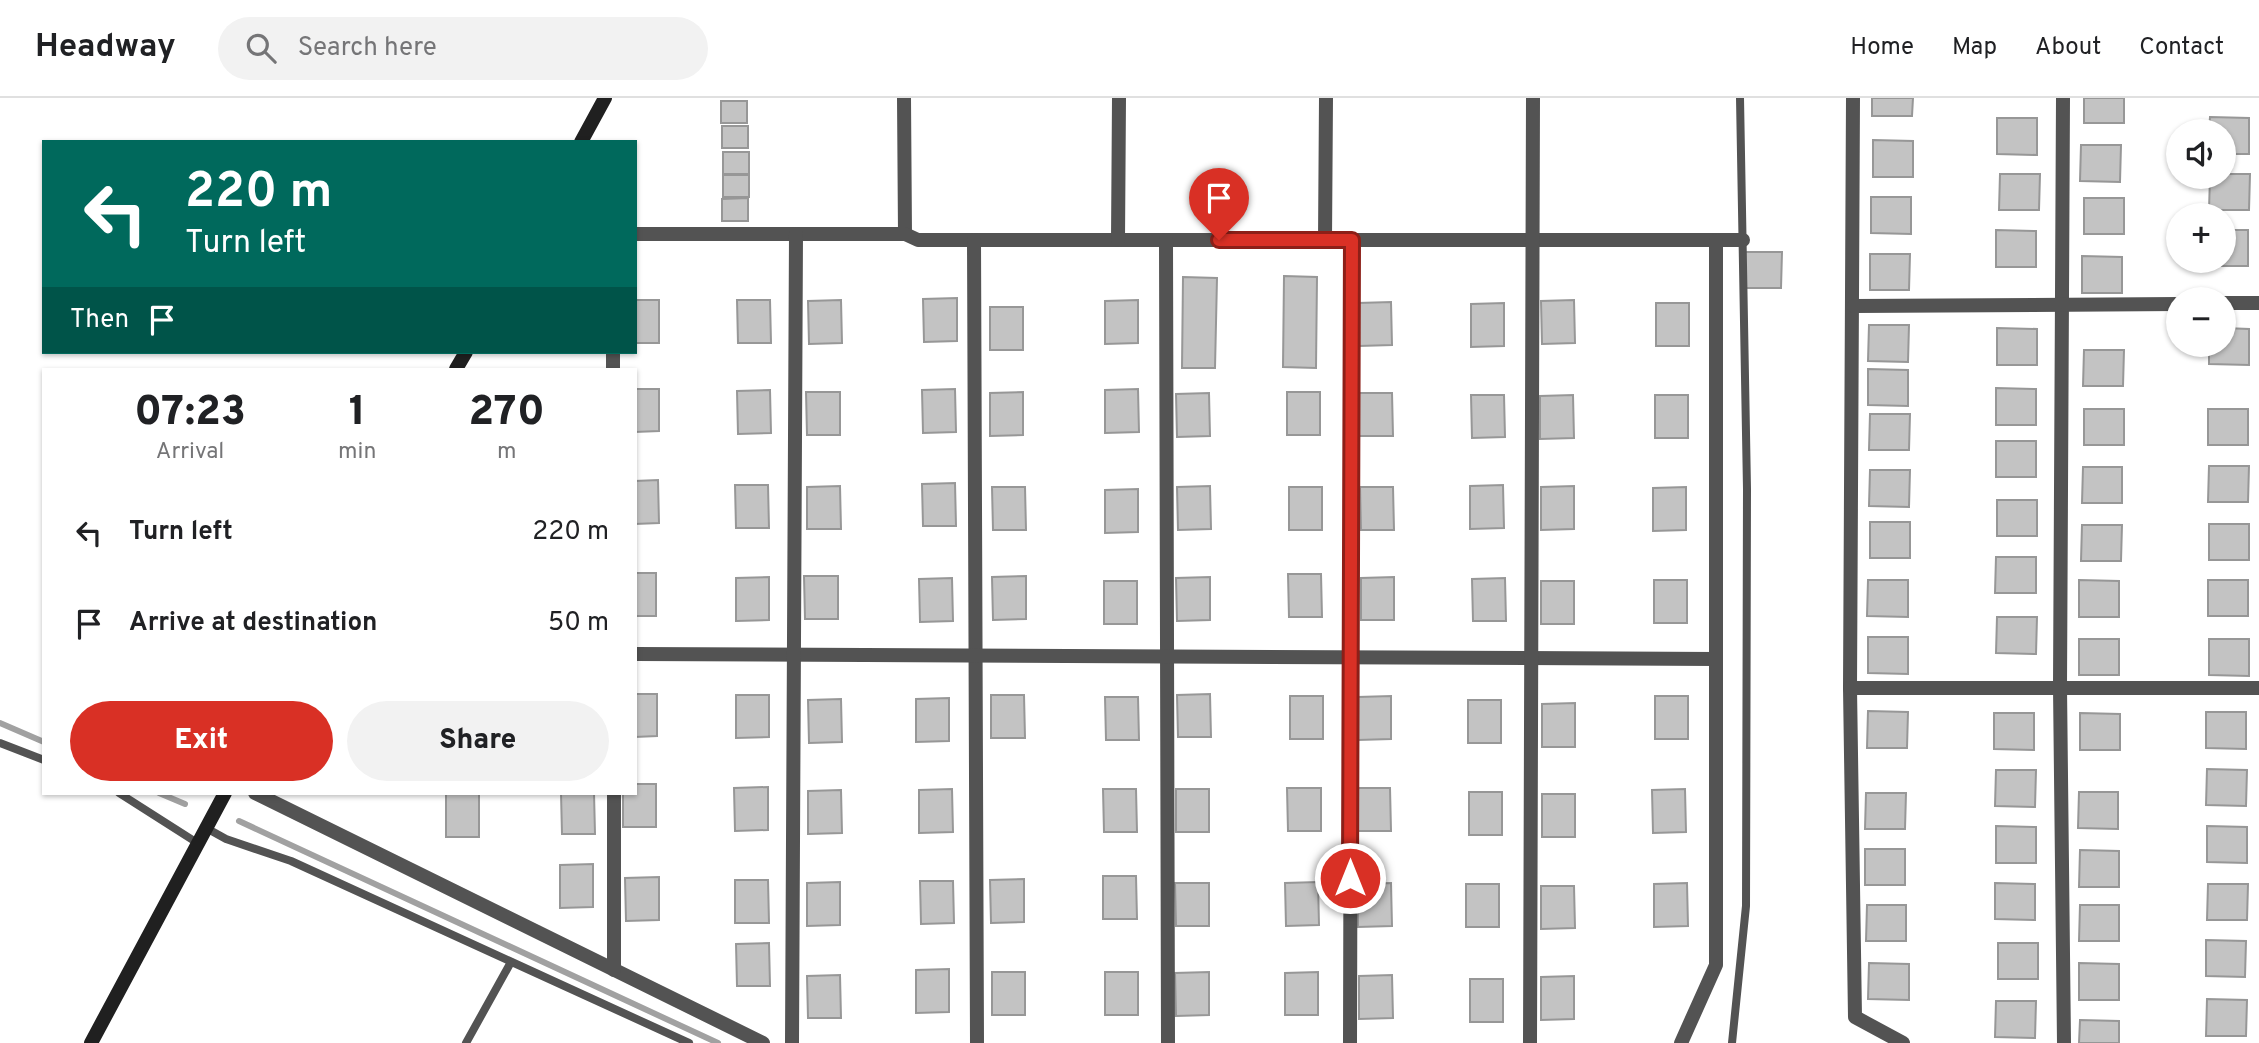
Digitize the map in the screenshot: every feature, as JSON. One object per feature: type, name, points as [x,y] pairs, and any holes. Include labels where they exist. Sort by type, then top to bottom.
[{"type":"main road","points":[[582,140],[605,98]]},
{"type":"main road","points":[[91,1043],[224,795]]},
{"type":"street","points":[[904,98],[905,234]]},
{"type":"street","points":[[1118,240],[1119,98]]},
{"type":"street","points":[[1325,240],[1326,98]]},
{"type":"street","points":[[1531,1043],[1535,240],[1533,98]]},
{"type":"street","points":[[1853,98],[1850,688],[1855,1017],[1903,1043]]},
{"type":"street","points":[[2063,98],[2060,687],[2064,1043]]},
{"type":"street","points":[[637,234],[905,234],[918,240],[1743,240]]},
{"type":"street","points":[[792,1043],[796,234]]},
{"type":"street","points":[[974,240],[977,1043]]},
{"type":"street","points":[[1166,240],[1168,1043]]},
{"type":"street","points":[[1350,1043],[1352,240]]},
{"type":"street","points":[[1681,1043],[1716,965],[1716,241]]},
{"type":"street","points":[[2236,303],[2259,303]]},
{"type":"street","points":[[1854,306],[2166,304]]},
{"type":"street","points":[[637,654],[1716,659]]},
{"type":"street","points":[[1850,688],[2259,688]]},
{"type":"street","points":[[259,795],[763,1043]]},
{"type":"street","points":[[614,795],[614,970]]},
{"type":"lane","points":[[1732,1043],[1746,906],[1741,98]]},
{"type":"lane","points":[[0,743],[42,759]]},
{"type":"lane","points":[[122,795],[200,844]]},
{"type":"lane","points":[[208,829],[226,839],[290,861],[688,1043]]},
{"type":"lane","points":[[466,1043],[511,962]]},
{"type":"building","points":[[1872,98],[1913,98],[1912,116],[1872,116]]},
{"type":"building","points":[[2084,98],[2124,98],[2124,123],[2084,123]]},
{"type":"building","points":[[721,101],[747,101],[747,123],[721,123]]},
{"type":"building","points":[[1997,118],[2037,118],[2037,155],[1997,154]]},
{"type":"building","points":[[2249,118],[2249,154],[2236,154],[2236,119],[2210,119]]},
{"type":"building","points":[[722,126],[748,126],[748,148],[722,148]]},
{"type":"building","points":[[1873,140],[1913,141],[1913,177],[1873,177]]},
{"type":"building","points":[[2081,145],[2121,145],[2120,182],[2080,181]]},
{"type":"building","points":[[723,152],[749,152],[749,174],[723,174]]},
{"type":"building","points":[[2000,174],[2040,174],[2039,210],[1999,210]]},
{"type":"building","points":[[2236,174],[2250,174],[2249,210],[2236,210],[2236,203],[2209,203],[2210,189],[2236,189]]},
{"type":"building","points":[[723,175],[749,175],[749,197],[723,197]]},
{"type":"building","points":[[1871,197],[1911,197],[1911,234],[1871,233]]},
{"type":"building","points":[[748,198],[748,221],[722,221],[722,199]]},
{"type":"building","points":[[2084,198],[2124,198],[2124,234],[2084,234]]},
{"type":"building","points":[[1996,230],[2036,231],[2036,267],[1996,267]]},
{"type":"building","points":[[2236,230],[2248,230],[2248,266],[2236,266]]},
{"type":"building","points":[[1742,252],[1782,252],[1781,288],[1741,288]]},
{"type":"building","points":[[1870,254],[1910,254],[1909,290],[1870,290]]},
{"type":"building","points":[[2082,256],[2122,257],[2122,293],[2082,293]]},
{"type":"building","points":[[1284,276],[1317,277],[1316,368],[1283,367]]},
{"type":"building","points":[[1183,277],[1217,278],[1215,368],[1182,368]]},
{"type":"building","points":[[957,298],[957,341],[924,342],[923,299]]},
{"type":"building","points":[[637,300],[659,300],[659,343],[637,343]]},
{"type":"building","points":[[737,300],[770,300],[771,343],[738,343]]},
{"type":"building","points":[[841,300],[842,343],[809,344],[808,301]]},
{"type":"building","points":[[1138,300],[1138,343],[1105,344],[1105,301]]},
{"type":"building","points":[[1574,300],[1575,343],[1542,344],[1541,301]]},
{"type":"building","points":[[1391,302],[1392,345],[1359,346],[1358,303]]},
{"type":"building","points":[[1504,303],[1504,346],[1471,347],[1471,304]]},
{"type":"building","points":[[1656,303],[1689,303],[1689,346],[1656,346]]},
{"type":"building","points":[[990,307],[1023,307],[1023,350],[990,350]]},
{"type":"building","points":[[1869,325],[1909,325],[1908,362],[1868,361]]},
{"type":"building","points":[[1997,328],[2037,329],[2037,365],[1997,365]]},
{"type":"building","points":[[2236,328],[2249,329],[2249,365],[2209,364],[2209,357],[2236,357]]},
{"type":"building","points":[[2084,350],[2124,350],[2123,386],[2083,386]]},
{"type":"building","points":[[1868,369],[1908,370],[1908,406],[1868,405]]},
{"type":"building","points":[[1996,388],[2036,389],[2036,425],[1996,425]]},
{"type":"building","points":[[637,389],[659,389],[659,431],[637,432]]},
{"type":"building","points":[[955,389],[956,432],[923,433],[922,390]]},
{"type":"building","points":[[1138,389],[1139,432],[1105,433],[1105,390]]},
{"type":"building","points":[[770,390],[771,433],[738,434],[737,391]]},
{"type":"building","points":[[806,392],[840,392],[840,435],[807,435]]},
{"type":"building","points":[[1023,392],[1023,435],[990,436],[990,393]]},
{"type":"building","points":[[1287,392],[1320,392],[1320,435],[1287,435]]},
{"type":"building","points":[[1209,393],[1210,436],[1177,437],[1176,394]]},
{"type":"building","points":[[1359,393],[1392,393],[1393,436],[1359,436]]},
{"type":"building","points":[[1471,395],[1504,395],[1505,437],[1472,438]]},
{"type":"building","points":[[1573,395],[1574,438],[1540,439],[1540,396]]},
{"type":"building","points":[[1655,395],[1688,395],[1688,438],[1655,438]]},
{"type":"building","points":[[2084,409],[2124,409],[2124,445],[2084,445]]},
{"type":"building","points":[[2208,409],[2248,409],[2248,445],[2208,445]]},
{"type":"building","points":[[1870,414],[1910,414],[1909,450],[1869,450]]},
{"type":"building","points":[[1996,441],[2036,441],[2036,477],[1996,477]]},
{"type":"building","points":[[2209,466],[2249,466],[2248,502],[2208,502]]},
{"type":"building","points":[[2083,467],[2122,467],[2122,503],[2082,503]]},
{"type":"building","points":[[1870,470],[1910,470],[1909,507],[1869,506]]},
{"type":"building","points":[[658,480],[659,523],[637,524],[637,481]]},
{"type":"building","points":[[955,483],[956,526],[923,526],[922,484]]},
{"type":"building","points":[[735,485],[768,485],[769,528],[736,528]]},
{"type":"building","points":[[1503,485],[1504,528],[1470,529],[1470,486]]},
{"type":"building","points":[[840,486],[841,529],[807,529],[807,487]]},
{"type":"building","points":[[1210,486],[1211,529],[1178,530],[1177,487]]},
{"type":"building","points":[[1574,486],[1574,529],[1541,530],[1541,487]]},
{"type":"building","points":[[992,487],[1025,487],[1026,530],[993,530]]},
{"type":"building","points":[[1289,487],[1322,487],[1322,530],[1289,530]]},
{"type":"building","points":[[1360,487],[1393,487],[1394,530],[1361,530]]},
{"type":"building","points":[[1686,487],[1686,530],[1653,531],[1653,488]]},
{"type":"building","points":[[1138,489],[1138,532],[1105,533],[1105,490]]},
{"type":"building","points":[[1997,500],[2037,500],[2037,536],[1997,536]]},
{"type":"building","points":[[1870,522],[1910,522],[1910,558],[1870,558]]},
{"type":"building","points":[[2209,524],[2249,524],[2249,560],[2209,560]]},
{"type":"building","points":[[2082,525],[2122,525],[2121,561],[2081,561]]},
{"type":"building","points":[[1996,557],[2036,557],[2036,593],[1995,593]]},
{"type":"building","points":[[637,573],[656,573],[656,616],[637,616]]},
{"type":"building","points":[[1288,574],[1321,574],[1322,617],[1289,617]]},
{"type":"building","points":[[804,576],[838,576],[838,619],[805,619]]},
{"type":"building","points":[[1026,576],[1026,619],[993,620],[992,577]]},
{"type":"building","points":[[769,577],[769,620],[736,621],[736,578]]},
{"type":"building","points":[[1210,577],[1210,620],[1177,621],[1176,578]]},
{"type":"building","points":[[1394,577],[1394,620],[1361,620],[1361,578]]},
{"type":"building","points":[[952,578],[953,621],[920,622],[919,579]]},
{"type":"building","points":[[1505,578],[1506,621],[1473,621],[1472,579]]},
{"type":"building","points":[[1654,580],[1687,580],[1687,623],[1654,623]]},
{"type":"building","points":[[1868,580],[1908,580],[1908,617],[1867,616]]},
{"type":"building","points":[[2079,580],[2119,581],[2119,617],[2079,617]]},
{"type":"building","points":[[2208,580],[2248,580],[2248,616],[2208,616]]},
{"type":"building","points":[[1104,581],[1137,581],[1137,624],[1104,624]]},
{"type":"building","points":[[1541,581],[1574,581],[1574,624],[1541,624]]},
{"type":"building","points":[[1997,617],[2037,617],[2036,654],[1996,653]]},
{"type":"building","points":[[1868,637],[1908,637],[1908,674],[1868,673]]},
{"type":"building","points":[[2079,639],[2119,639],[2119,675],[2079,675]]},
{"type":"building","points":[[2209,639],[2249,639],[2249,676],[2209,675]]},
{"type":"building","points":[[637,694],[657,694],[657,736],[637,737]]},
{"type":"building","points":[[1210,694],[1211,737],[1178,737],[1177,695]]},
{"type":"building","points":[[736,695],[769,695],[769,737],[736,738]]},
{"type":"building","points":[[991,695],[1024,695],[1025,738],[991,738]]},
{"type":"building","points":[[1290,696],[1323,696],[1323,739],[1290,739]]},
{"type":"building","points":[[1391,696],[1391,739],[1358,740],[1358,697]]},
{"type":"building","points":[[1655,696],[1688,696],[1688,739],[1655,739]]},
{"type":"building","points":[[1105,697],[1138,697],[1139,740],[1106,740]]},
{"type":"building","points":[[949,698],[949,741],[916,742],[916,699]]},
{"type":"building","points":[[841,699],[842,742],[809,743],[808,700]]},
{"type":"building","points":[[1468,700],[1501,700],[1501,743],[1468,743]]},
{"type":"building","points":[[1575,703],[1575,747],[1542,747],[1542,704]]},
{"type":"building","points":[[1868,711],[1908,712],[1907,748],[1867,748]]},
{"type":"building","points":[[2206,712],[2246,712],[2246,749],[2206,748]]},
{"type":"building","points":[[1994,713],[2034,713],[2034,750],[1994,749]]},
{"type":"building","points":[[2080,713],[2120,714],[2120,750],[2080,750]]},
{"type":"building","points":[[2207,769],[2247,770],[2246,806],[2206,805]]},
{"type":"building","points":[[1996,770],[2036,770],[2035,807],[1995,806]]},
{"type":"building","points":[[637,784],[656,784],[656,827],[623,827],[623,795],[637,795]]},
{"type":"building","points":[[768,787],[768,830],[735,831],[734,788]]},
{"type":"building","points":[[1287,788],[1321,788],[1321,831],[1288,831]]},
{"type":"building","points":[[1357,788],[1390,788],[1391,831],[1358,831]]},
{"type":"building","points":[[952,789],[953,832],[919,833],[919,790]]},
{"type":"building","points":[[1103,789],[1136,789],[1137,832],[1104,832]]},
{"type":"building","points":[[1176,789],[1209,789],[1209,832],[1176,832]]},
{"type":"building","points":[[1685,789],[1686,832],[1653,833],[1652,790]]},
{"type":"building","points":[[841,790],[842,833],[808,834],[808,791]]},
{"type":"building","points":[[1469,792],[1502,792],[1502,835],[1469,835]]},
{"type":"building","points":[[2079,792],[2118,792],[2118,829],[2078,828]]},
{"type":"building","points":[[1866,793],[1906,793],[1905,829],[1865,829]]},
{"type":"building","points":[[1542,794],[1575,794],[1575,837],[1542,837]]},
{"type":"building","points":[[446,795],[479,795],[479,837],[446,837]]},
{"type":"building","points":[[561,795],[594,795],[595,834],[562,834]]},
{"type":"building","points":[[1996,826],[2036,827],[2036,863],[1996,863]]},
{"type":"building","points":[[2207,826],[2247,827],[2247,863],[2207,862]]},
{"type":"building","points":[[1865,849],[1905,849],[1905,885],[1865,885]]},
{"type":"building","points":[[2080,850],[2119,851],[2119,887],[2079,887]]},
{"type":"building","points":[[593,864],[593,907],[560,908],[560,865]]},
{"type":"building","points":[[1103,876],[1136,876],[1137,919],[1103,919]]},
{"type":"building","points":[[659,877],[659,920],[626,921],[625,878]]},
{"type":"building","points":[[1024,879],[1024,922],[991,923],[990,880]]},
{"type":"building","points":[[735,880],[768,880],[769,923],[735,923]]},
{"type":"building","points":[[920,881],[953,881],[954,923],[921,924]]},
{"type":"building","points":[[840,882],[840,925],[807,926],[807,883]]},
{"type":"building","points":[[1318,882],[1319,925],[1286,926],[1285,883]]},
{"type":"building","points":[[1175,883],[1209,883],[1209,926],[1176,926]]},
{"type":"building","points":[[1391,883],[1392,926],[1358,927],[1358,884]]},
{"type":"building","points":[[1687,883],[1688,926],[1654,927],[1654,884]]},
{"type":"building","points":[[1995,883],[2035,884],[2035,920],[1995,919]]},
{"type":"building","points":[[1466,884],[1499,884],[1499,927],[1466,927]]},
{"type":"building","points":[[2208,884],[2248,884],[2247,920],[2207,920]]},
{"type":"building","points":[[1541,886],[1574,886],[1575,928],[1541,929]]},
{"type":"building","points":[[1867,905],[1906,905],[1906,941],[1866,941]]},
{"type":"building","points":[[2080,905],[2119,905],[2119,941],[2079,941]]},
{"type":"building","points":[[2206,940],[2246,941],[2245,977],[2206,976]]},
{"type":"building","points":[[769,943],[770,986],[737,986],[736,944]]},
{"type":"building","points":[[1998,943],[2038,943],[2038,979],[1998,979]]},
{"type":"building","points":[[1869,963],[1909,964],[1909,1000],[1868,999]]},
{"type":"building","points":[[2079,963],[2119,964],[2119,1000],[2079,1000]]},
{"type":"building","points":[[949,969],[949,1012],[916,1013],[916,970]]},
{"type":"building","points":[[992,972],[1025,972],[1025,1015],[992,1015]]},
{"type":"building","points":[[1105,972],[1138,972],[1138,1015],[1105,1015]]},
{"type":"building","points":[[1209,972],[1209,1015],[1176,1016],[1175,973]]},
{"type":"building","points":[[1318,972],[1318,1015],[1285,1015],[1285,973]]},
{"type":"building","points":[[840,975],[841,1018],[808,1018],[807,976]]},
{"type":"building","points":[[1392,975],[1393,1018],[1359,1019],[1359,976]]},
{"type":"building","points":[[1574,976],[1574,1019],[1541,1020],[1541,977]]},
{"type":"building","points":[[1470,979],[1503,979],[1503,1022],[1470,1022]]},
{"type":"building","points":[[2207,999],[2247,1000],[2246,1036],[2206,1036]]},
{"type":"building","points":[[1996,1001],[2036,1001],[2035,1038],[1995,1037]]},
{"type":"building","points":[[2080,1020],[2119,1021],[2119,1043],[2079,1043]]},
{"type":"waterway","points":[[0,723],[42,741]]},
{"type":"waterway","points":[[164,795],[185,804]]},
{"type":"waterway","points":[[239,821],[718,1043]]},
{"type":"route","points":[[1219,240],[1352,240],[1350,878]]}]
